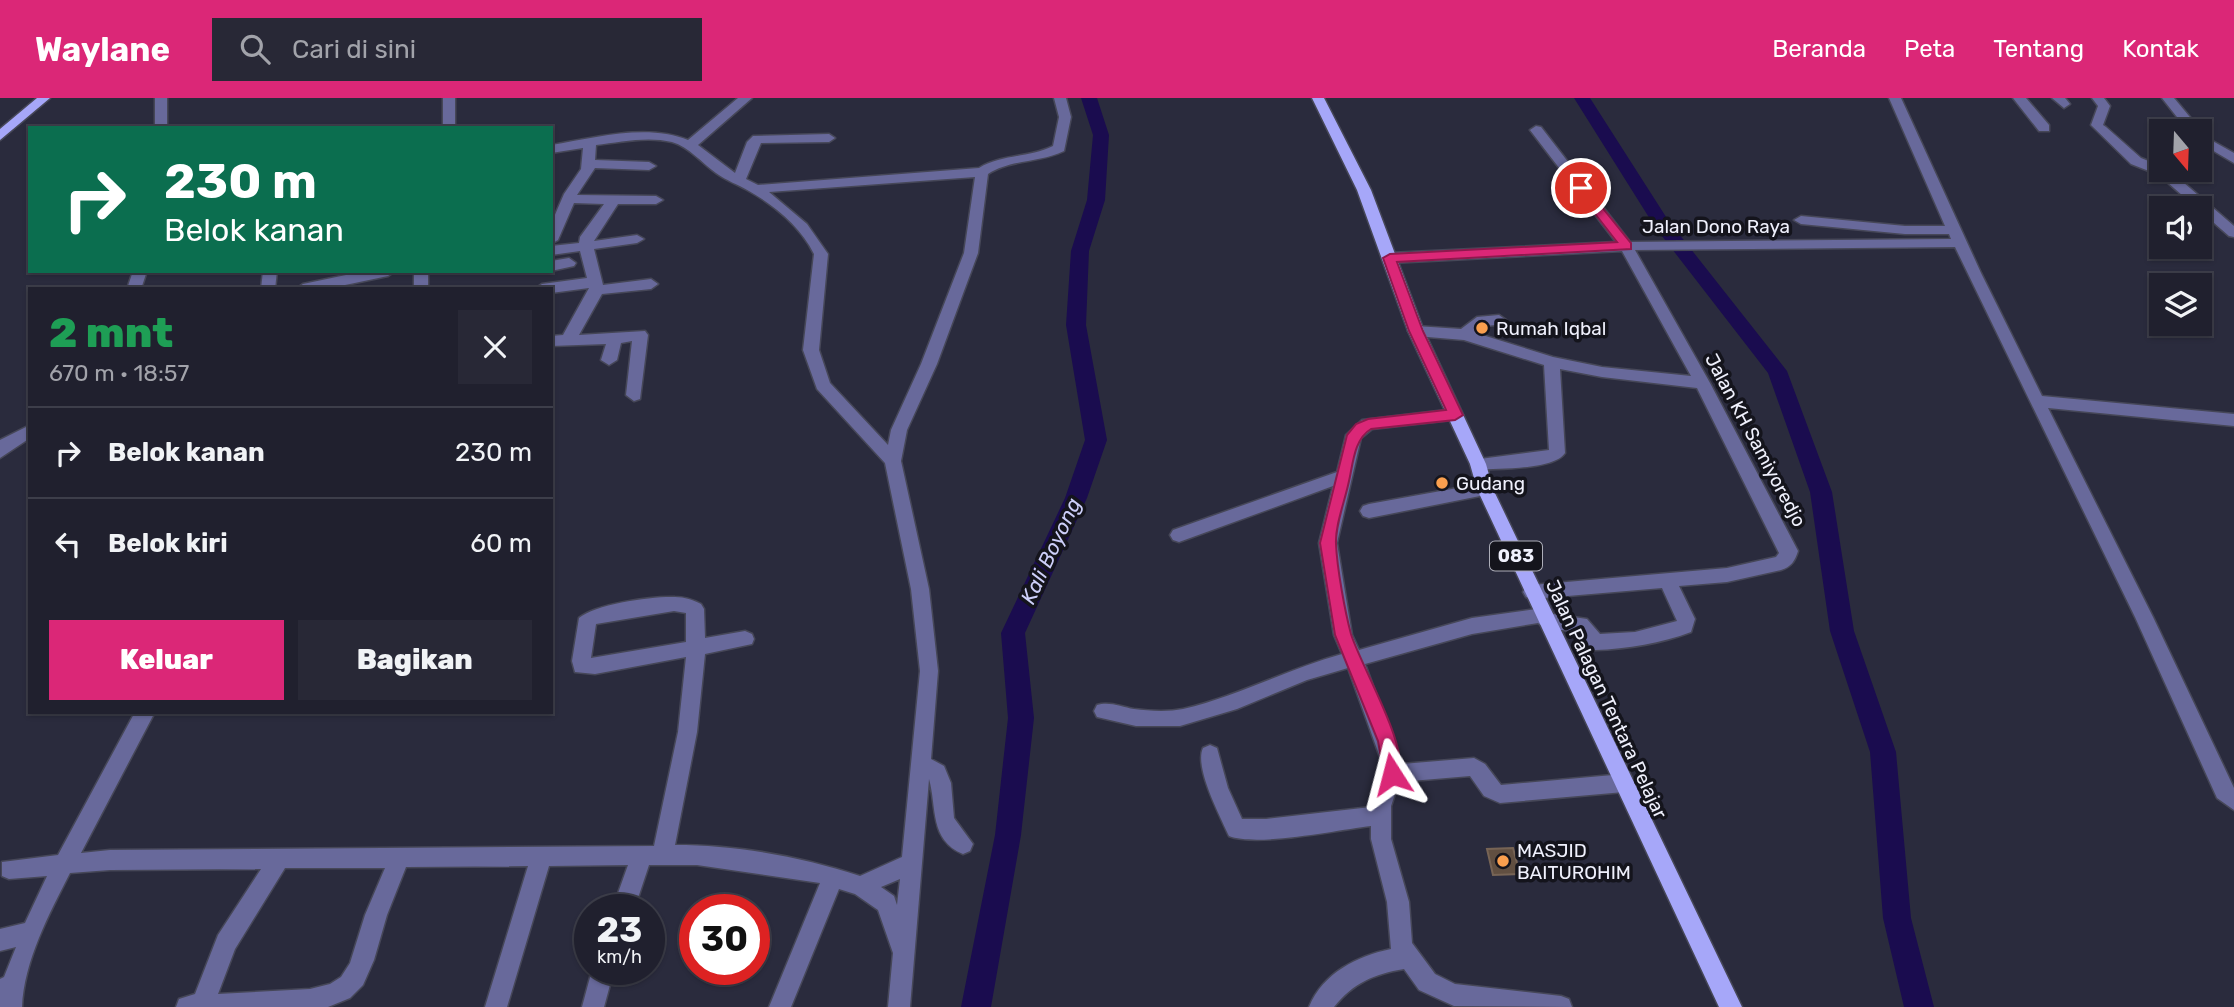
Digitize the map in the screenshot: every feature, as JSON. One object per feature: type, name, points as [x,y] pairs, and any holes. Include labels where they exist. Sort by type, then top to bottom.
[{"type":"main road","points":[[3,131],[44,98]]},
{"type":"main road","name":"Jalan Palagan Tentara Pelajar","points":[[1318,98],[1364,190],[1416,331],[1478,464],[1485,489],[1731,1007]]},
{"type":"street","points":[[161,98],[161,126]]},
{"type":"street","points":[[449,98],[449,126]]},
{"type":"street","points":[[691,144],[746,98]]},
{"type":"street","points":[[755,189],[982,172],[989,167],[1038,157],[1059,148],[1065,117],[1060,98]]},
{"type":"street","points":[[1895,98],[1956,237],[2189,710],[2224,792],[2234,801]]},
{"type":"street","points":[[2019,98],[2044,128]]},
{"type":"street","points":[[2098,98],[2104,106],[2097,125],[2101,130],[2136,161],[2164,172],[2234,233]]},
{"type":"street","points":[[2168,98],[2185,119]]},
{"type":"street","name":"Jalan KH Samiyoredjo","points":[[1532,592],[1727,575],[1781,563],[1789,551],[1702,383],[1626,246],[1535,130]]},
{"type":"street","points":[[553,149],[590,142],[666,137],[691,144],[720,170],[755,189],[804,228],[817,243],[821,254],[811,350],[823,385],[893,461]]},
{"type":"street","points":[[738,182],[754,142],[758,139],[829,138]]},
{"type":"street","points":[[553,235],[569,199],[588,169],[590,142]]},
{"type":"street","points":[[2212,145],[2234,159]]},
{"type":"street","points":[[588,164],[649,166]]},
{"type":"street","points":[[899,1007],[929,671],[920,589],[893,461],[899,430],[929,364],[971,253],[982,172]]},
{"type":"street","points":[[569,199],[656,200]]},
{"type":"street","points":[[569,339],[597,286],[586,247],[587,237],[614,200]]},
{"type":"street","points":[[1801,220],[1905,229],[1956,237]]},
{"type":"street","name":"Jalan Dono Raya","points":[[1390,258],[1626,246],[1956,237]]},
{"type":"street","points":[[553,251],[636,239]]},
{"type":"street","points":[[553,266],[569,263]]},
{"type":"street","points":[[315,287],[367,278]]},
{"type":"street","points":[[553,289],[651,284]]},
{"type":"street","points":[[1463,335],[1482,321],[1499,320]]},
{"type":"street","points":[[1416,331],[1463,335],[1552,362],[1602,372],[1702,383]]},
{"type":"street","points":[[553,341],[615,339],[640,335],[634,395]]},
{"type":"street","points":[[610,360],[615,339]]},
{"type":"street","points":[[1478,464],[1548,458],[1557,453],[1552,362]]},
{"type":"street","points":[[2038,401],[2234,420]]},
{"type":"street","points":[[1455,415],[1368,424],[1354,435],[1328,543],[1343,635],[1387,741],[1392,763],[1392,774],[1381,815],[1381,839],[1398,902],[1401,946],[1427,982],[1454,995],[1561,1007]]},
{"type":"street","points":[[0,452],[6,444],[28,432]]},
{"type":"street","points":[[1179,535],[1343,476]]},
{"type":"street","points":[[1369,511],[1485,489]]},
{"type":"street","points":[[1104,711],[1136,718],[1180,718],[1230,703],[1304,673],[1472,626],[1545,618],[1581,625],[1595,642],[1639,639],[1644,635],[1685,627],[1686,620],[1667,580]]},
{"type":"street","points":[[632,894],[653,854],[686,752],[697,648],[695,609],[688,604],[673,603],[588,620],[585,623],[582,666],[595,666],[697,648],[745,639]]},
{"type":"street","points":[[8,994],[64,863],[144,714]]},
{"type":"street","points":[[1210,754],[1218,788],[1236,830],[1381,815]]},
{"type":"street","points":[[921,764],[937,772],[942,784],[942,820],[953,837],[963,844]]},
{"type":"street","points":[[1392,774],[1474,767],[1488,788],[1500,794],[1624,783]]},
{"type":"street","points":[[496,1007],[542,855]]},
{"type":"street","points":[[9,869],[110,860],[697,855],[817,872],[861,886],[886,903],[904,954]]},
{"type":"street","points":[[279,859],[226,943],[206,1006],[314,999],[340,991],[351,984],[359,970],[373,921],[400,858]]},
{"type":"street","points":[[861,886],[913,862]]},
{"type":"street","points":[[780,1007],[833,877]]},
{"type":"street","points":[[0,940],[33,932]]},
{"type":"street","points":[[1320,1007],[1336,985],[1347,976],[1370,965],[1409,957]]},
{"type":"street","points":[[593,1007],[599,985]]},
{"type":"building","name":"MASJID BAITUROHIM","points":[[1513,848],[1520,874],[1493,875],[1487,849]]},
{"type":"waterway","name":"Kali Boyong","points":[[976,1007],[1008,835],[1021,718],[1013,633],[1076,498],[1096,440],[1076,325],[1080,251],[1096,200],[1101,135],[1089,98]]},
{"type":"waterway","points":[[1582,98],[1661,223],[1777,371],[1821,492],[1842,631],[1883,752],[1897,918],[1919,1007]]},
{"type":"place","name":"Rumah Iqbal","points":[[1482,328]]},
{"type":"place","name":"Gudang","points":[[1442,483]]},
{"type":"place","name":"MASJID BAITUROHIM","points":[[1503,861]]},
{"type":"route","points":[[1392,774],[1387,741],[1343,635],[1328,543],[1347,455],[1354,435],[1368,424],[1455,415],[1416,331],[1390,258],[1626,246],[1581,188]]}]
